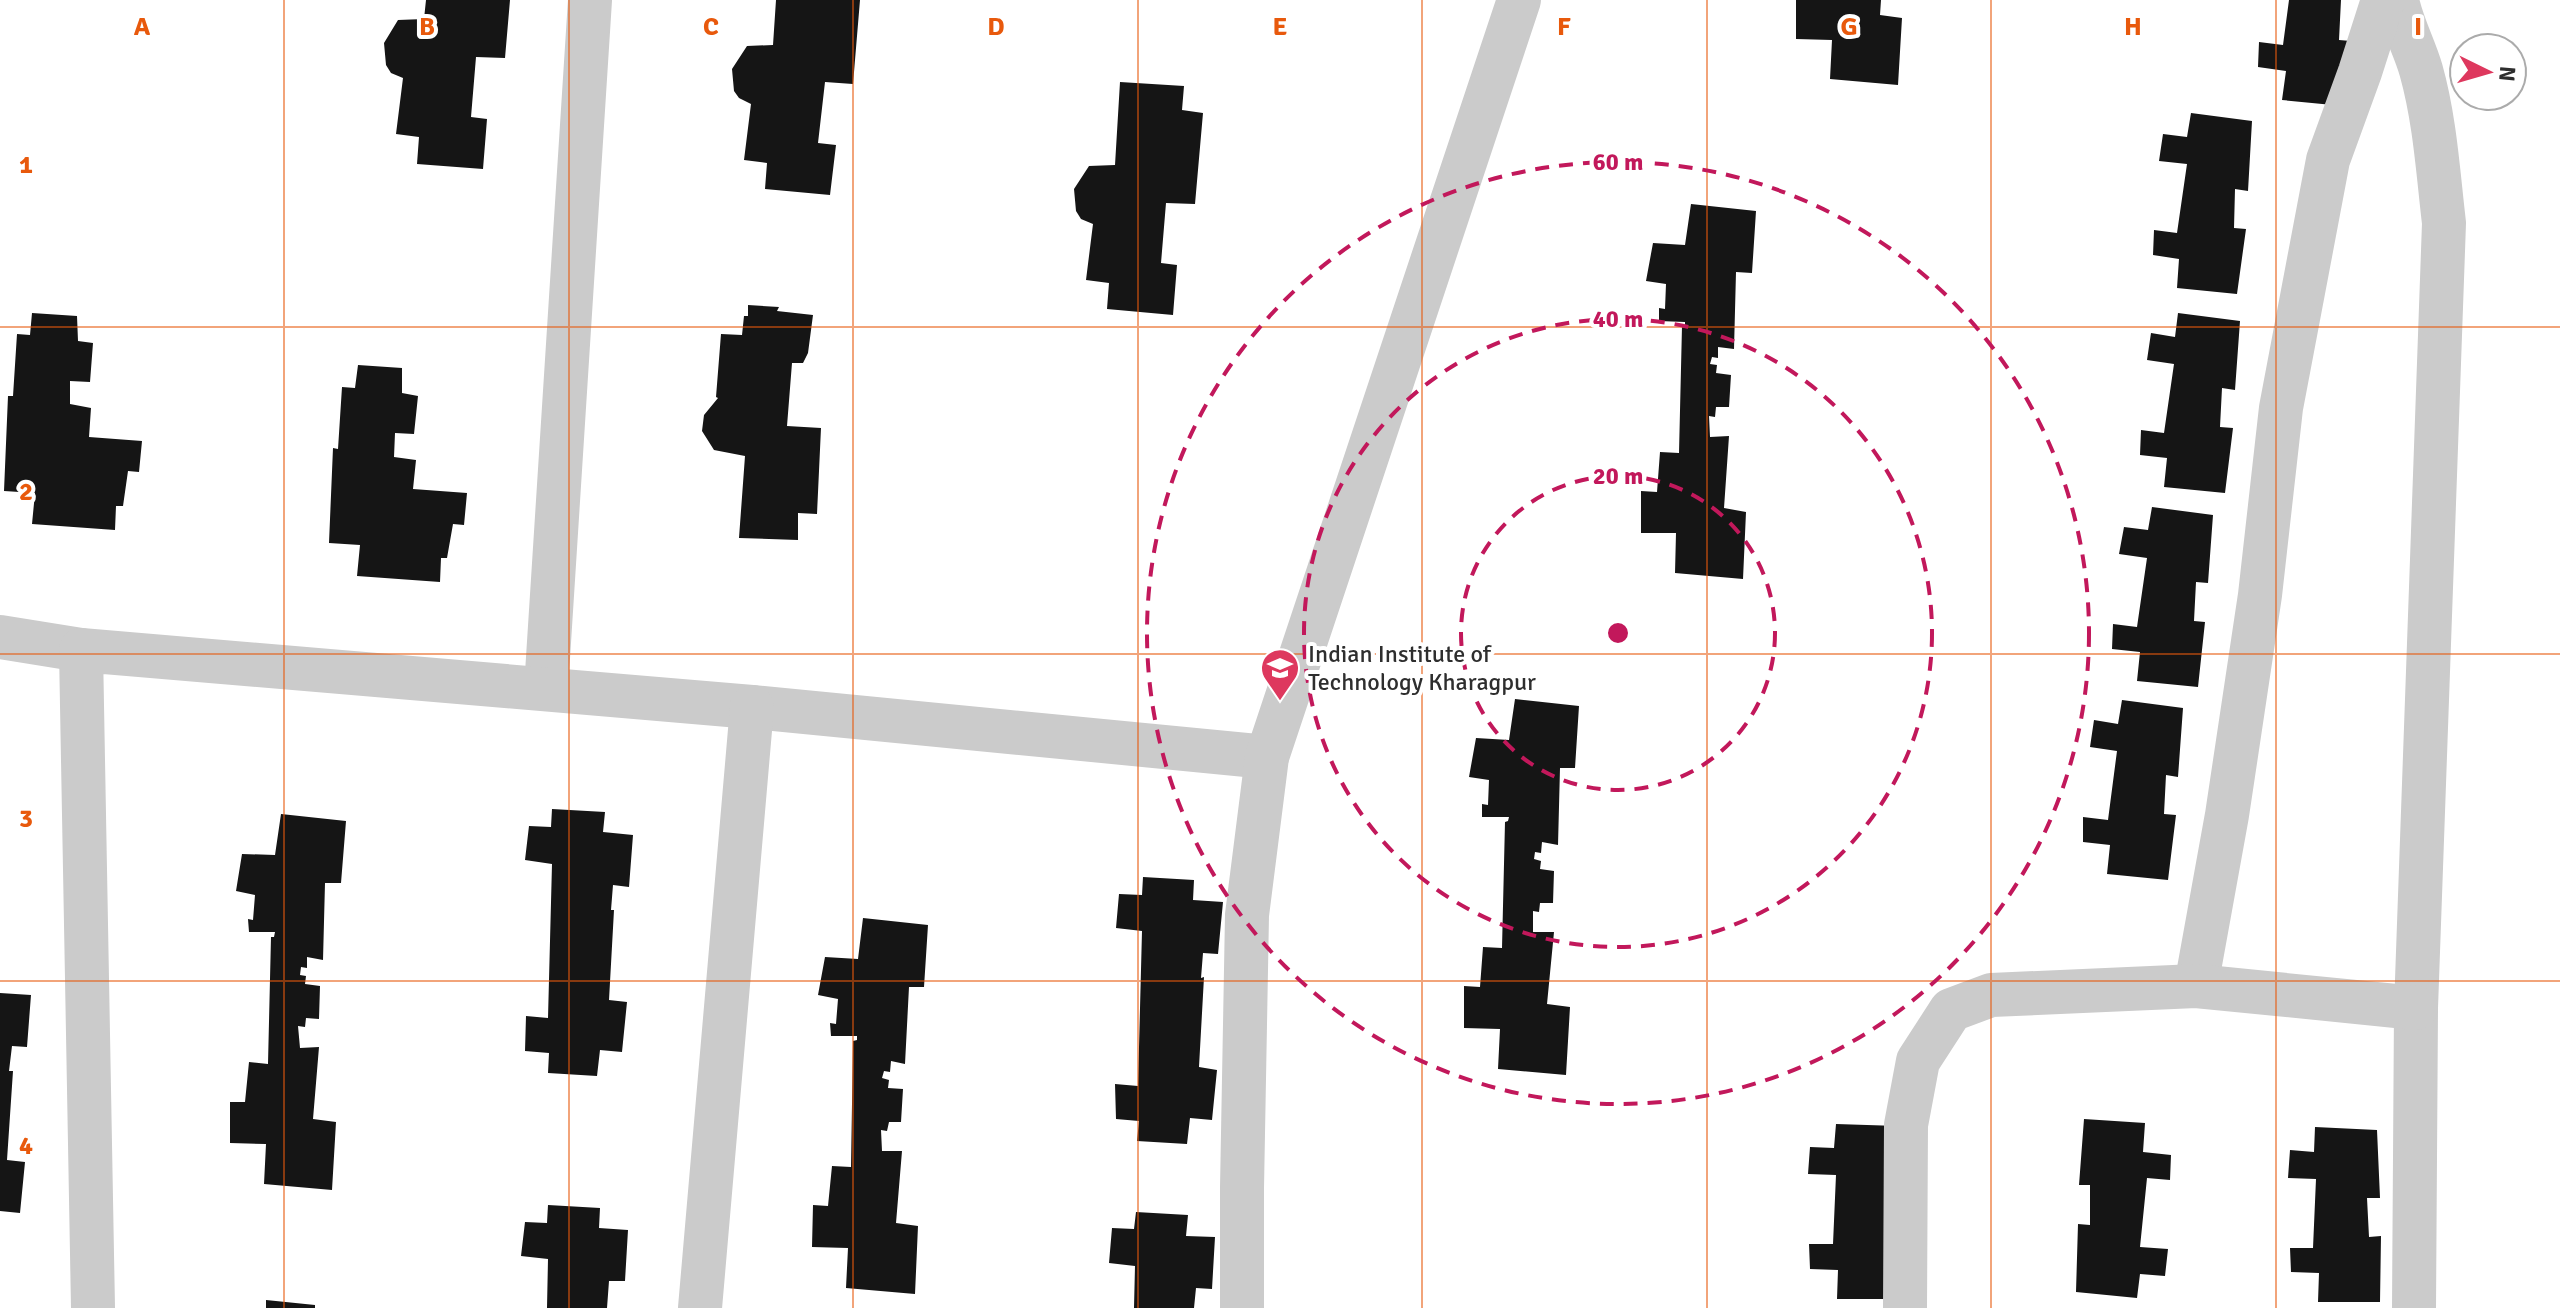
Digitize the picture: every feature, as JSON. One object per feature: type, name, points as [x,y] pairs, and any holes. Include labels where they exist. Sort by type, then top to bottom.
[{"type":"street","points":[[546,689],[590,0]]},
{"type":"street","points":[[1242,1308],[1247,915],[1267,757],[1519,0]]},
{"type":"street","points":[[2196,986],[2227,815],[2255,626],[2281,408],[2328,160],[2383,0]]},
{"type":"street","points":[[2397,0],[2401,20],[2420,69],[2432,121],[2444,223],[2416,1008],[2414,1308]]},
{"type":"street","points":[[0,637],[81,650],[752,707],[1267,757]]},
{"type":"street","points":[[81,650],[93,1308]]},
{"type":"street","points":[[700,1308],[752,707]]},
{"type":"street","points":[[1905,1308],[1906,1125],[1918,1061],[1951,1010],[1991,995],[2196,986],[2416,1008]]},
{"type":"building","points":[[426,0],[510,0],[505,58],[476,57],[471,117],[487,119],[483,169],[417,164],[419,137],[396,134],[403,78],[391,73],[386,65],[384,43],[398,20],[424,19]]},
{"type":"building","points":[[776,0],[860,0],[853,84],[825,82],[818,143],[836,145],[830,195],[765,189],[767,163],[744,160],[751,104],[739,98],[734,91],[732,69],[747,46],[773,45]]},
{"type":"building","points":[[1796,0],[1881,0],[1880,15],[1902,18],[1898,85],[1830,79],[1832,40],[1796,39]]},
{"type":"building","points":[[2289,0],[2341,0],[2339,40],[2351,41],[2343,106],[2282,100],[2286,71],[2258,67],[2259,42],[2283,45]]},
{"type":"building","points":[[1120,82],[1184,86],[1182,110],[1203,113],[1195,204],[1166,203],[1161,263],[1177,265],[1173,315],[1107,309],[1109,283],[1086,280],[1093,224],[1081,219],[1076,211],[1074,189],[1089,166],[1115,165]]},
{"type":"building","points":[[2191,113],[2252,121],[2248,191],[2235,189],[2234,228],[2246,229],[2237,294],[2177,288],[2179,259],[2153,255],[2154,230],[2177,233],[2187,164],[2159,161],[2163,134],[2187,137]]},
{"type":"building","points":[[1691,204],[1756,211],[1752,273],[1736,272],[1734,349],[1718,347],[1718,358],[1712,357],[1710,364],[1717,365],[1716,373],[1731,375],[1729,407],[1716,407],[1715,417],[1709,416],[1710,437],[1729,436],[1724,508],[1746,512],[1743,579],[1675,573],[1676,533],[1641,533],[1641,491],[1657,492],[1660,452],[1679,453],[1682,326],[1685,326],[1685,322],[1659,321],[1659,308],[1665,309],[1666,284],[1646,281],[1653,243],[1685,245]]},
{"type":"building","points":[[748,305],[779,307],[777,311],[813,315],[808,353],[803,363],[792,363],[787,426],[821,428],[817,514],[798,513],[798,540],[739,538],[745,456],[714,450],[702,431],[704,415],[718,398],[721,334],[742,335]]},
{"type":"building","points":[[32,313],[77,316],[78,341],[93,343],[90,382],[70,381],[70,404],[91,408],[89,437],[142,441],[139,472],[128,471],[123,506],[116,506],[115,530],[32,524],[35,493],[4,491],[8,396],[13,396],[17,334],[30,335]]},
{"type":"building","points":[[2178,313],[2240,321],[2235,390],[2222,388],[2220,427],[2233,428],[2225,493],[2164,487],[2167,458],[2140,455],[2141,430],[2164,433],[2174,364],[2147,360],[2151,333],[2175,337]]},
{"type":"building","points":[[358,365],[402,368],[402,393],[418,396],[414,434],[395,433],[394,457],[416,460],[413,489],[467,493],[464,525],[453,524],[447,558],[441,558],[440,582],[357,576],[360,545],[329,543],[333,448],[338,449],[342,387],[355,388]]},
{"type":"building","points":[[2152,507],[2213,515],[2208,583],[2196,582],[2194,621],[2205,622],[2198,687],[2137,681],[2140,652],[2112,649],[2113,624],[2137,627],[2147,558],[2119,554],[2124,527],[2148,530]]},
{"type":"building","points":[[1515,699],[1579,706],[1575,768],[1560,768],[1558,845],[1542,842],[1541,853],[1535,852],[1534,859],[1541,861],[1540,869],[1554,871],[1553,903],[1540,903],[1539,912],[1533,911],[1533,932],[1554,932],[1547,1004],[1570,1007],[1566,1075],[1498,1069],[1500,1029],[1464,1028],[1464,986],[1480,987],[1483,947],[1502,948],[1505,822],[1509,817],[1482,817],[1482,804],[1488,805],[1489,780],[1469,777],[1476,738],[1509,740]]},
{"type":"building","points":[[2122,700],[2183,708],[2178,777],[2166,775],[2164,814],[2176,815],[2168,880],[2107,874],[2110,845],[2083,842],[2083,817],[2108,820],[2117,751],[2090,747],[2094,720],[2118,724]]},
{"type":"building","points":[[552,809],[605,812],[603,832],[633,835],[629,887],[613,885],[611,910],[614,910],[609,1000],[627,1002],[622,1052],[600,1050],[597,1076],[548,1073],[549,1053],[525,1051],[526,1016],[548,1018],[552,864],[525,860],[529,826],[551,827]]},
{"type":"building","points":[[281,814],[346,821],[341,883],[325,883],[323,960],[307,957],[307,968],[301,967],[300,975],[306,976],[305,984],[320,986],[319,1019],[306,1018],[305,1027],[298,1026],[300,1048],[319,1047],[313,1119],[336,1122],[332,1190],[264,1184],[266,1144],[230,1143],[230,1102],[245,1102],[249,1062],[268,1064],[271,937],[275,932],[249,932],[248,919],[253,920],[255,895],[236,891],[242,854],[275,855]]},
{"type":"building","points":[[1143,877],[1194,880],[1193,900],[1223,902],[1218,954],[1203,953],[1201,978],[1204,977],[1199,1067],[1217,1070],[1212,1120],[1190,1118],[1187,1144],[1137,1141],[1139,1121],[1116,1119],[1115,1084],[1138,1086],[1142,931],[1116,928],[1119,894],[1142,895]]},
{"type":"building","points":[[863,918],[928,925],[924,987],[909,987],[905,1064],[891,1061],[890,1072],[884,1071],[882,1078],[889,1080],[888,1088],[903,1089],[901,1122],[889,1122],[887,1131],[881,1130],[882,1151],[902,1151],[896,1223],[918,1226],[915,1294],[846,1288],[848,1248],[812,1247],[813,1205],[828,1206],[832,1166],[851,1167],[853,1041],[857,1040],[857,1036],[831,1036],[830,1023],[836,1024],[838,999],[818,995],[825,957],[858,959]]},
{"type":"building","points":[[0,993],[31,995],[27,1047],[12,1046],[9,1071],[13,1071],[7,1160],[25,1162],[20,1213],[0,1211]]},
{"type":"building","points":[[2084,1119],[2145,1123],[2143,1152],[2171,1155],[2170,1180],[2147,1178],[2140,1247],[2168,1249],[2165,1276],[2140,1274],[2137,1298],[2076,1292],[2078,1224],[2090,1225],[2090,1185],[2079,1185]]},
{"type":"building","points":[[1836,1124],[1898,1126],[1898,1299],[1837,1299],[1838,1270],[1810,1269],[1809,1244],[1833,1244],[1836,1175],[1808,1174],[1810,1147],[1834,1148]]},
{"type":"building","points":[[2315,1127],[2377,1130],[2380,1198],[2367,1198],[2369,1237],[2381,1236],[2380,1302],[2318,1302],[2319,1273],[2291,1272],[2290,1248],[2313,1248],[2316,1179],[2288,1178],[2290,1150],[2314,1152]]},
{"type":"building","points":[[548,1205],[600,1208],[599,1228],[628,1230],[625,1281],[609,1281],[607,1308],[547,1308],[548,1259],[521,1256],[525,1222],[547,1223]]},
{"type":"building","points":[[1136,1212],[1188,1215],[1186,1236],[1215,1237],[1212,1289],[1196,1288],[1194,1308],[1134,1308],[1135,1266],[1109,1263],[1112,1228],[1134,1229]]},
{"type":"building","points":[[266,1300],[315,1305],[315,1308],[266,1308]]},
{"type":"place","name":"Indian Institute of Technology Kharagpur","points":[[1280,702]]}]
